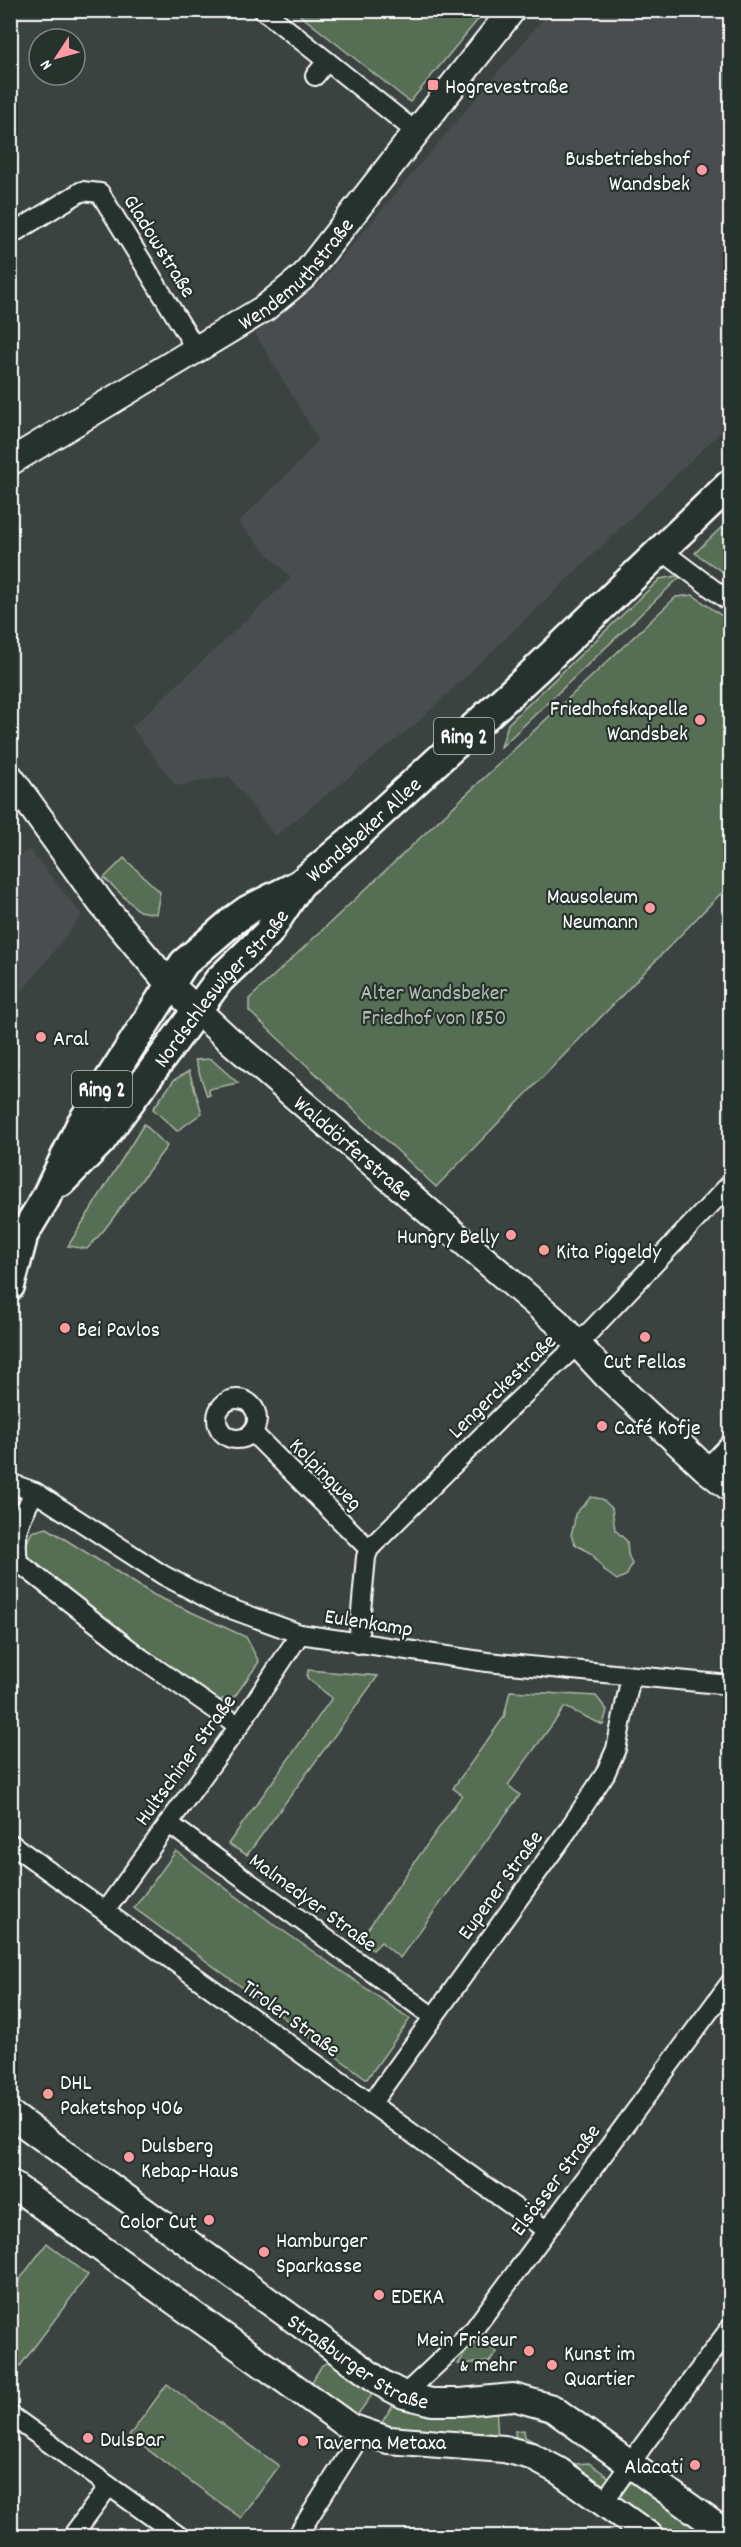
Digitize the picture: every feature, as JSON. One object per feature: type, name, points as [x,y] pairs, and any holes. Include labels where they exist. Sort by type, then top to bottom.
[{"type":"main road","name":"Wandsbeker Allee","points":[[169,984],[198,950],[234,920],[248,910],[300,884],[537,669],[730,484]]},
{"type":"main road","name":"Nordschleswiger Straße","points":[[45,1199],[101,1141],[219,980],[268,933],[300,884]]},
{"type":"main road","name":"Nordschleswiger Straße","points":[[10,1287],[17,1248],[45,1199],[81,1124],[169,984]]},
{"type":"street","points":[[263,10],[416,132]]},
{"type":"street","name":"Wendemuthstraße","points":[[10,462],[265,308],[304,276],[512,10]]},
{"type":"street","points":[[315,76],[327,61]]},
{"type":"street","name":"Gladowstraße","points":[[10,235],[82,190],[100,193],[196,349]]},
{"type":"street","points":[[661,550],[730,602]]},
{"type":"street","name":"Walddörferstraße","points":[[10,777],[101,903],[169,984],[196,1010],[556,1322],[606,1375],[706,1469],[730,1488]]},
{"type":"street","name":"Lengerckestraße","points":[[369,1549],[510,1408],[577,1345],[730,1184]]},
{"type":"street","name":"Kolpingweg","points":[[252,1432],[369,1549]]},
{"type":"street","points":[[706,1469],[730,1444]]},
{"type":"street","name":"Eulenkamp","points":[[10,1469],[35,1492],[163,1575],[220,1605],[300,1634],[487,1662],[730,1685]]},
{"type":"street","name":"Eulenkamp","points":[[10,1483],[35,1492]]},
{"type":"street","points":[[35,1492],[23,1513],[16,1535],[18,1562],[141,1658],[239,1726]]},
{"type":"street","points":[[358,1644],[366,1557],[369,1549]]},
{"type":"street","name":"Hultschiner Straße","points":[[105,1911],[239,1726],[300,1634]]},
{"type":"street","name":"Eupener Straße","points":[[371,2104],[432,2016],[568,1830],[605,1773],[616,1749],[631,1676]]},
{"type":"street","name":"Malmedyer Straße","points":[[168,1823],[432,2016]]},
{"type":"street","name":"Tiroler Straße","points":[[10,1843],[546,2230]]},
{"type":"street","name":"Elsässer Straße","points":[[404,2395],[474,2329],[730,1983]]},
{"type":"street","name":"Straßburger Straße","points":[[10,2114],[372,2377],[404,2395],[425,2401],[447,2403],[502,2397],[539,2402],[566,2416],[730,2536]]},
{"type":"street","points":[[10,2183],[338,2420],[362,2433],[388,2440],[504,2449],[531,2456],[559,2471],[650,2536]]},
{"type":"street","points":[[603,2503],[730,2328]]},
{"type":"street","points":[[10,2415],[179,2536]]},
{"type":"street","points":[[297,2536],[362,2433]]},
{"type":"street","points":[[72,2536],[109,2486]]},
{"type":"shaded area","name":"Busbetriebshof Wandsbek","points":[[550,11],[730,11],[730,423],[418,722],[275,836],[229,776],[176,786],[132,727],[291,578],[238,522],[298,464],[318,439],[255,333],[320,283]]},
{"type":"shaded area","points":[[29,849],[82,915],[11,1006],[11,861]]},
{"type":"green space","points":[[295,11],[485,11],[410,102]]},
{"type":"green space","points":[[730,519],[730,577],[695,553]]},
{"type":"green space","points":[[682,575],[501,747],[508,724],[660,579]]},
{"type":"green space","name":"Alter Wandsbeker Friedhof von 1850","points":[[693,595],[730,622],[730,884],[436,1187],[249,1011],[249,999],[676,597]]},
{"type":"green space","points":[[124,858],[160,892],[156,914],[139,911],[104,878]]},
{"type":"green space","points":[[211,1059],[238,1083],[208,1089],[210,1095],[207,1096],[195,1060]]},
{"type":"green space","points":[[189,1071],[202,1113],[177,1131],[153,1109],[174,1080]]},
{"type":"green space","points":[[144,1124],[167,1146],[87,1249],[68,1246]]},
{"type":"green space","points":[[591,1497],[602,1499],[612,1508],[615,1530],[627,1541],[632,1564],[627,1575],[617,1580],[606,1572],[592,1554],[575,1544],[571,1535],[575,1514]]},
{"type":"green space","points":[[47,1528],[154,1595],[246,1637],[259,1662],[235,1696],[216,1701],[33,1568],[24,1549],[32,1532]]},
{"type":"green space","points":[[308,1670],[378,1676],[247,1855],[228,1844],[332,1698],[307,1678]]},
{"type":"green space","points":[[510,1691],[596,1696],[607,1710],[603,1725],[565,1707],[508,1785],[520,1795],[400,1958],[381,1942],[373,1950],[360,1940],[462,1795],[453,1788],[504,1717]]},
{"type":"green space","points":[[176,1851],[272,1923],[410,2019],[367,2079],[134,1908]]},
{"type":"green space","points":[[47,2243],[88,2275],[11,2378],[11,2291]]},
{"type":"green space","points":[[483,2341],[497,2352],[489,2362],[458,2364],[469,2347]]},
{"type":"green space","points":[[337,2359],[377,2388],[353,2421],[310,2385],[322,2365]]},
{"type":"green space","points":[[167,2384],[279,2466],[241,2518],[129,2436]]},
{"type":"green space","points":[[396,2400],[496,2405],[498,2441],[377,2430]]},
{"type":"green space","points":[[524,2430],[525,2437],[575,2464],[589,2463],[610,2478],[597,2492],[516,2442],[515,2431]]},
{"type":"green space","points":[[636,2474],[721,2536],[660,2536],[615,2504]]},
{"type":"place","name":"Hogrevestraße","points":[[433,85]]},
{"type":"place","name":"Busbetriebshof Wandsbek","points":[[702,170]]},
{"type":"place","name":"Friedhofskapelle Wandsbek","points":[[700,720]]},
{"type":"place","name":"Mausoleum Neumann","points":[[650,908]]},
{"type":"place","name":"Aral","points":[[41,1037]]},
{"type":"place","name":"Hungry Belly","points":[[511,1235]]},
{"type":"place","name":"Kita Piggeldy","points":[[544,1250]]},
{"type":"place","name":"Bei Pavlos","points":[[65,1328]]},
{"type":"place","name":"Cut Fellas","points":[[645,1337]]},
{"type":"place","name":"Café Kofje","points":[[602,1426]]},
{"type":"place","name":"DHL Paketshop 406","points":[[48,2094]]},
{"type":"place","name":"Dulsberg Kebap-Haus","points":[[129,2157]]},
{"type":"place","name":"Color Cut","points":[[209,2220]]},
{"type":"place","name":"Hamburger Sparkasse","points":[[264,2252]]},
{"type":"place","name":"EDEKA","points":[[379,2295]]},
{"type":"place","name":"Mein Friseur & mehr","points":[[529,2351]]},
{"type":"place","name":"Kunst im Quartier","points":[[552,2365]]},
{"type":"place","name":"DulsBar","points":[[88,2438]]},
{"type":"place","name":"Taverna Metaxa","points":[[303,2441]]},
{"type":"place","name":"Alacati","points":[[695,2465]]}]
